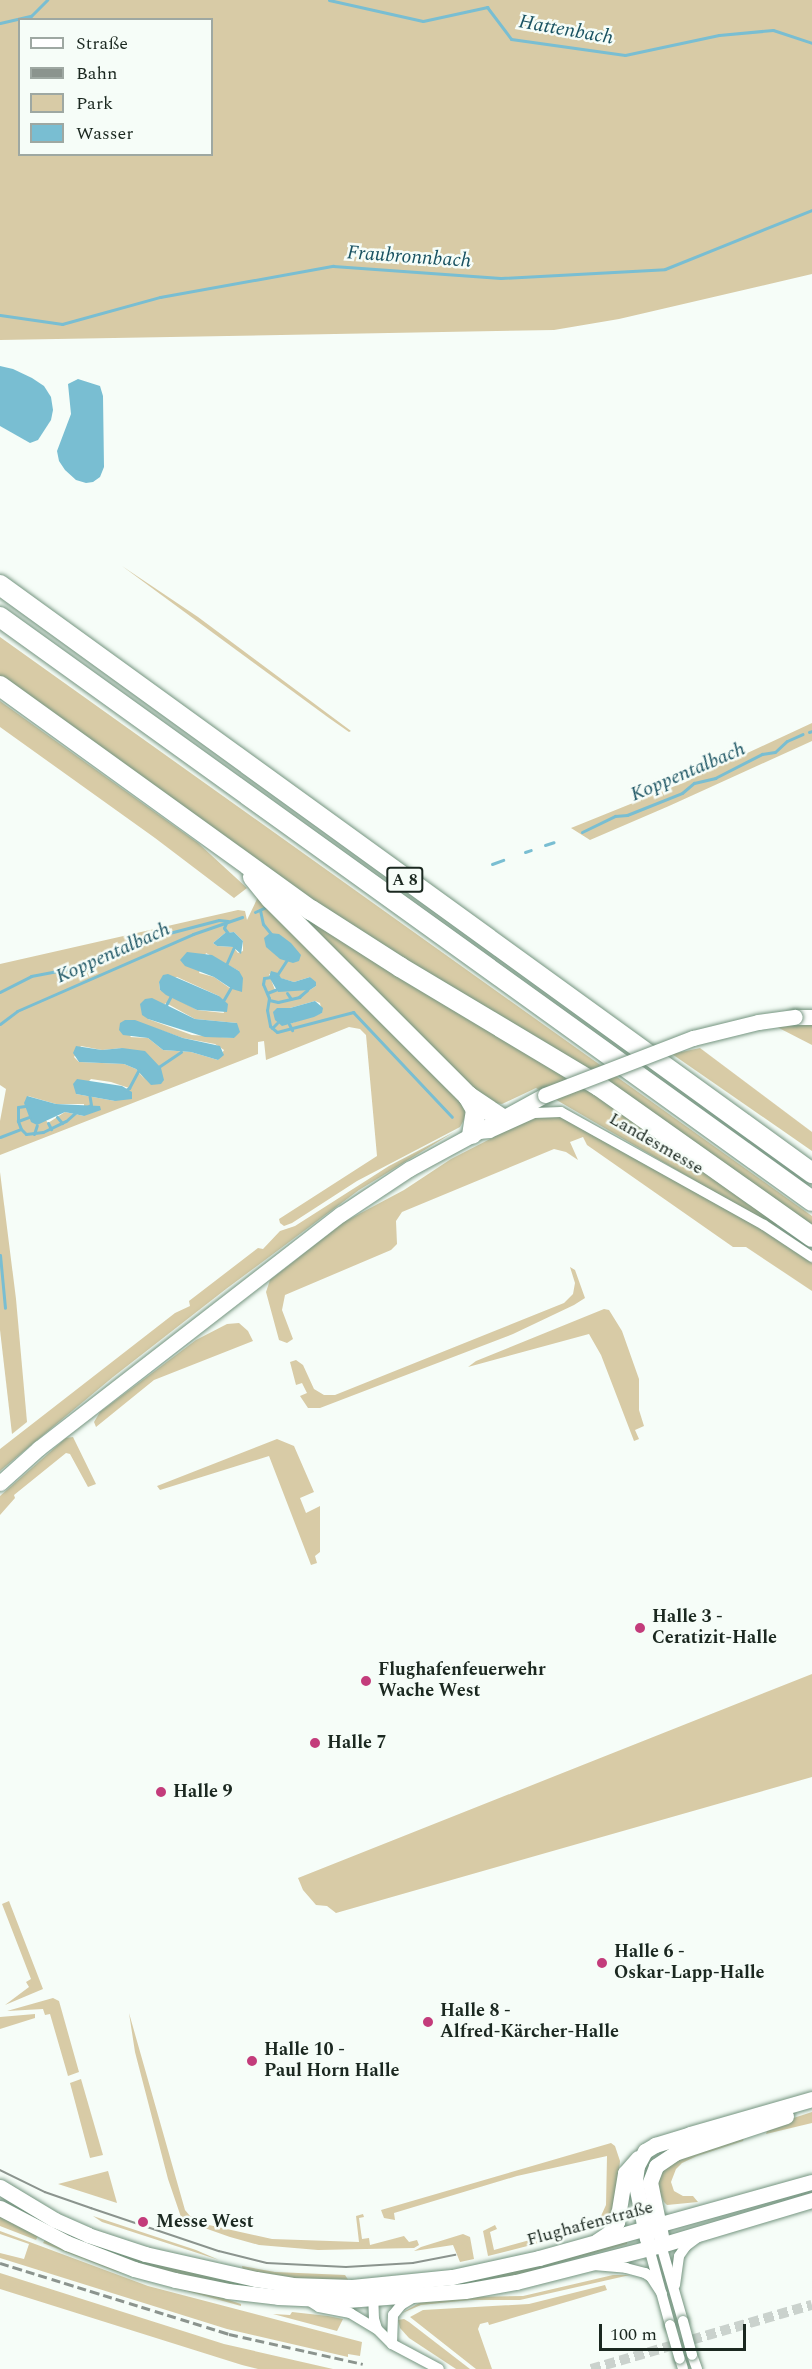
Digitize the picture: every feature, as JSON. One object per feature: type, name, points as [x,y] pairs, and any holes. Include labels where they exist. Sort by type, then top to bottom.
[{"type":"highway","name":"A 8","points":[[0,585],[812,1173]]},
{"type":"highway","name":"A 8","points":[[0,617],[812,1201]]},
{"type":"highway","points":[[0,686],[239,858],[371,949],[599,1086],[812,1237]]},
{"type":"highway","points":[[239,858],[271,899],[468,1096],[501,1118]]},
{"type":"highway","points":[[468,1096],[476,1110],[472,1134]]},
{"type":"main road","points":[[0,1483],[39,1448],[333,1220],[409,1169],[545,1095],[693,1038],[758,1022],[812,1017]]},
{"type":"main road","points":[[585,2247],[609,2233],[617,2222],[625,2173],[632,2162],[655,2145],[812,2099]]},
{"type":"main road","points":[[655,2246],[661,2226],[650,2182],[652,2170],[661,2160],[675,2153],[812,2107]]},
{"type":"main road","points":[[640,2156],[635,2186],[645,2230],[655,2246]]},
{"type":"main road","name":"Flughafenstraße","points":[[0,2208],[67,2243],[134,2269],[228,2291],[308,2299],[373,2293],[585,2247],[812,2182]]},
{"type":"main road","name":"Flughafenstraße","points":[[0,2187],[55,2220],[88,2235],[145,2254],[292,2285],[416,2296],[488,2288],[588,2264],[812,2200]]},
{"type":"street","name":"Landesmesse","points":[[472,1134],[490,1133],[534,1113],[561,1112],[764,1225],[812,1257]]},
{"type":"street","points":[[674,2291],[679,2256],[686,2246],[709,2231]]},
{"type":"street","points":[[655,2246],[674,2291],[697,2369]]},
{"type":"street","points":[[655,2246],[662,2294],[682,2364]]},
{"type":"street","points":[[588,2264],[637,2270],[651,2277],[662,2294]]},
{"type":"street","points":[[373,2293],[377,2329]]},
{"type":"street","points":[[393,2344],[393,2315],[401,2305],[416,2296]]},
{"type":"street","name":"Flughafenstraße","points":[[308,2299],[319,2307],[345,2310],[377,2329],[393,2344],[439,2369]]},
{"type":"green space","points":[[0,0],[812,0],[812,274],[619,319],[554,330],[0,340]]},
{"type":"green space","points":[[122,566],[198,617],[351,731],[349,732],[329,718]]},
{"type":"green space","points":[[0,637],[812,1216],[812,1229],[307,899],[0,679]]},
{"type":"green space","points":[[0,701],[198,843],[247,888],[234,898],[155,838],[0,727]]},
{"type":"green space","points":[[812,723],[812,741],[669,806],[590,840],[571,828],[685,782]]},
{"type":"green space","points":[[258,897],[465,1106],[466,1116],[460,1127],[357,1181],[292,1223],[284,1226],[280,1223],[279,1219],[377,1156],[366,1035],[360,1029],[349,1027],[266,1060],[264,1041],[258,1042],[258,1054],[0,1155],[0,1121],[6,1089],[0,1085],[0,964],[238,910],[245,911],[247,920]],"holes":[[[234,932],[243,941],[243,951],[238,953],[233,947],[217,946],[213,943],[225,933]],[[206,953],[239,971],[231,989],[214,977],[199,973]],[[278,973],[280,978],[294,982],[310,977],[316,986],[310,990],[275,990],[269,974]],[[177,977],[219,996],[224,1013],[197,1010],[160,990],[159,982]],[[315,1001],[320,1003],[322,1013],[289,1024],[277,1008],[290,1008]],[[166,1003],[195,1019],[237,1023],[234,1038],[192,1035],[148,1019]],[[143,1024],[183,1038],[215,1044],[224,1050],[218,1060],[191,1052],[163,1050],[148,1038],[130,1037]],[[81,1046],[102,1050],[122,1048],[145,1080],[136,1069],[124,1064],[79,1062],[74,1057]],[[91,1079],[129,1088],[115,1101],[76,1094]],[[28,1096],[56,1104],[84,1104],[84,1116],[65,1112],[48,1123]]]},
{"type":"green space","points":[[283,899],[550,1061],[725,1182],[777,1224],[776,1228],[536,1088],[502,1104],[486,1102]]},
{"type":"green space","points":[[812,1024],[812,1045],[777,1027]]},
{"type":"green space","points":[[700,1048],[812,1132],[812,1151],[672,1054]]},
{"type":"green space","points":[[564,1116],[763,1230],[812,1263],[812,1291],[746,1247],[733,1247],[587,1145],[583,1137],[570,1142],[578,1160],[566,1152],[554,1149],[402,1212],[396,1221],[397,1244],[391,1250],[285,1295],[282,1310],[293,1339],[287,1343],[279,1340],[266,1292],[270,1280],[344,1222],[404,1190],[451,1159],[531,1118]]},
{"type":"green space","points":[[454,1132],[359,1190],[226,1289],[113,1377],[0,1471],[0,1449],[175,1313],[190,1306],[189,1301],[258,1248],[263,1249],[280,1231],[295,1226],[389,1166]]},
{"type":"green space","points":[[0,1172],[16,1299],[27,1422],[12,1434],[0,1330]]},
{"type":"green space","points":[[570,1267],[575,1270],[585,1298],[574,1305],[513,1334],[320,1408],[308,1408],[300,1396],[307,1393],[302,1383],[296,1385],[290,1362],[296,1360],[303,1365],[314,1389],[324,1395],[335,1395],[564,1303],[573,1294],[575,1283]]},
{"type":"green space","points":[[604,1309],[609,1310],[622,1331],[639,1379],[639,1410],[644,1426],[635,1430],[639,1439],[634,1441],[601,1355],[589,1334],[468,1367],[476,1361]]},
{"type":"green space","points":[[239,1323],[248,1331],[253,1341],[154,1380],[96,1427],[94,1422],[100,1412],[196,1340],[227,1324]]},
{"type":"green space","points":[[73,1437],[96,1484],[88,1487],[70,1454],[66,1453],[14,1495],[15,1498],[0,1515],[0,1496],[66,1438]]},
{"type":"green space","points":[[277,1439],[294,1446],[314,1492],[300,1498],[306,1513],[320,1506],[320,1552],[315,1556],[317,1563],[311,1565],[269,1456],[160,1490],[157,1486]]},
{"type":"green space","points":[[812,1674],[812,1777],[336,1913],[327,1906],[316,1905],[303,1890],[298,1878]]},
{"type":"green space","points":[[9,1901],[43,1989],[5,2005],[29,1987],[26,1982],[31,1979],[2,1904]]},
{"type":"green space","points":[[53,1998],[59,2001],[79,2072],[68,2076],[50,2014],[45,2015],[43,2009],[7,2011]]},
{"type":"green space","points":[[129,2013],[185,2210],[190,2216],[209,2225],[272,2239],[359,2242],[356,2216],[363,2214],[364,2217],[359,2218],[362,2239],[369,2238],[370,2245],[404,2236],[409,2242],[417,2240],[419,2245],[414,2248],[318,2250],[259,2245],[182,2220],[168,2179],[135,2052]]},
{"type":"green space","points":[[35,2014],[35,2018],[0,2029],[0,2017]]},
{"type":"green space","points":[[81,2079],[103,2155],[90,2158],[70,2083]]},
{"type":"green space","points":[[812,2112],[812,2123],[766,2134],[769,2126]]},
{"type":"green space","points":[[745,2135],[743,2141],[697,2156],[682,2163],[676,2169],[671,2182],[674,2191],[683,2196],[693,2196],[698,2202],[667,2205],[664,2202],[655,2184],[663,2166],[670,2161]]},
{"type":"green space","points":[[611,2143],[615,2146],[620,2161],[614,2220],[600,2228],[586,2231],[584,2225],[601,2216],[606,2205],[607,2156],[517,2176],[394,2213],[395,2220],[384,2218],[381,2210]]},
{"type":"green space","points":[[108,2171],[117,2203],[58,2184]]},
{"type":"green space","points":[[0,2215],[38,2236],[36,2240],[0,2226]]},
{"type":"green space","points":[[93,2216],[196,2250],[219,2260],[102,2222]]},
{"type":"green space","points":[[495,2225],[497,2229],[490,2232],[494,2250],[577,2227],[578,2233],[488,2256],[483,2231]]},
{"type":"green space","points":[[51,2226],[116,2253],[171,2268],[300,2291],[224,2286],[139,2265],[50,2229]]},
{"type":"green space","points":[[0,2231],[148,2286],[362,2342],[360,2356],[348,2354],[348,2357],[227,2329],[0,2258],[0,2253],[24,2259],[29,2244],[0,2234]]},
{"type":"green space","points":[[463,2234],[470,2237],[474,2259],[460,2262],[453,2245],[414,2251],[421,2247]]},
{"type":"green space","points":[[45,2240],[241,2304],[241,2306],[115,2271],[43,2243]]},
{"type":"green space","points":[[627,2241],[627,2244],[530,2273],[456,2287],[392,2290]]},
{"type":"green space","points":[[242,2266],[275,2272],[345,2275],[349,2281],[312,2281],[243,2271]]},
{"type":"green space","points":[[0,2273],[224,2344],[333,2369],[258,2369],[242,2365],[0,2289]]},
{"type":"green space","points":[[613,2275],[630,2275],[520,2300],[470,2300],[421,2305],[400,2314],[421,2302],[466,2297],[523,2296]]},
{"type":"green space","points":[[605,2285],[607,2290],[489,2325],[488,2322],[480,2324],[478,2329],[492,2369],[476,2369],[410,2317],[423,2310],[529,2304]]},
{"type":"green space","points":[[292,2312],[343,2319],[337,2331],[273,2314],[290,2315]]},
{"type":"green space","points":[[404,2319],[470,2369],[456,2369],[409,2338],[400,2328],[398,2320]]},
{"type":"water","points":[[0,366],[32,378],[44,386],[51,397],[53,410],[51,420],[38,440],[30,443],[0,426]]},
{"type":"water","points":[[78,379],[100,386],[103,396],[104,467],[100,477],[93,482],[86,483],[76,480],[65,470],[59,461],[57,451],[71,414],[68,384]]},
{"type":"water","points":[[234,932],[243,941],[241,954],[233,947],[217,946],[213,943],[225,933]]},
{"type":"water","points":[[270,933],[279,934],[291,943],[301,955],[299,961],[293,963],[280,959],[266,947],[264,938]]},
{"type":"water","points":[[187,952],[212,955],[239,971],[243,978],[242,992],[232,989],[214,977],[185,966],[180,960]]},
{"type":"water","points":[[271,971],[278,973],[281,978],[294,982],[310,977],[316,982],[316,986],[310,990],[278,992],[269,977]]},
{"type":"water","points":[[168,974],[219,996],[228,1004],[227,1012],[197,1010],[166,995],[160,990],[159,982],[163,975]]},
{"type":"water","points":[[152,998],[195,1019],[237,1023],[240,1032],[234,1038],[205,1037],[148,1019],[142,1015],[140,1004],[145,999]]},
{"type":"water","points":[[315,1001],[323,1008],[322,1013],[314,1017],[282,1026],[275,1020],[273,1012],[277,1008],[290,1008]]},
{"type":"water","points":[[125,1020],[135,1020],[183,1038],[220,1046],[224,1055],[218,1060],[191,1052],[163,1050],[148,1038],[123,1035],[119,1030],[120,1023]]},
{"type":"water","points":[[76,1046],[102,1050],[122,1048],[145,1051],[161,1068],[164,1080],[161,1084],[151,1085],[136,1069],[124,1064],[79,1062],[73,1053]]},
{"type":"water","points":[[77,1079],[122,1086],[132,1092],[132,1099],[115,1101],[76,1094],[73,1084]]},
{"type":"water","points":[[27,1096],[56,1104],[100,1106],[101,1110],[84,1116],[65,1112],[37,1125],[31,1122],[24,1103]]},
{"type":"waterway","name":"Hattenbach","points":[[22,18],[31,16],[47,0]]},
{"type":"waterway","name":"Hattenbach","points":[[329,0],[423,21],[487,7],[511,39],[625,55],[719,35],[773,30],[812,43]]},
{"type":"waterway","name":"Hattenbach","points":[[0,23],[18,19]]},
{"type":"waterway","name":"Fraubronnbach","points":[[0,315],[62,324],[160,297],[333,266],[501,278],[665,269],[812,210]]},
{"type":"waterway","name":"Koppentalbach","points":[[582,832],[615,816],[627,815],[682,793],[694,783],[715,778],[762,754],[775,752],[787,741],[803,734]]},
{"type":"waterway","name":"Koppentalbach","points":[[545,845],[554,842]]},
{"type":"waterway","name":"Koppentalbach","points":[[525,852],[531,850]]},
{"type":"waterway","name":"Koppentalbach","points":[[492,864],[503,860]]},
{"type":"waterway","name":"Koppentalbach","points":[[255,912],[264,908]]},
{"type":"waterway","points":[[260,910],[263,924],[271,934]]},
{"type":"waterway","name":"Koppentalbach","points":[[0,1024],[17,1011],[193,934],[242,917]]},
{"type":"waterway","points":[[0,992],[31,976],[73,968],[140,945],[154,937],[219,920],[228,921]]},
{"type":"waterway","points":[[226,923],[224,928],[230,936]]},
{"type":"waterway","points":[[226,965],[234,947]]},
{"type":"waterway","points":[[277,975],[288,958]]},
{"type":"waterway","points":[[271,977],[264,978],[263,984],[269,998],[267,1010],[270,1026],[277,1032],[353,1012],[452,1117]]},
{"type":"waterway","points":[[223,1001],[231,987]]},
{"type":"waterway","points":[[267,993],[275,990]]},
{"type":"waterway","points":[[269,1000],[278,1002],[299,997],[307,990]]},
{"type":"waterway","points":[[287,993],[291,999]]},
{"type":"waterway","points":[[165,1007],[172,994]]},
{"type":"waterway","points":[[272,1028],[277,1023]]},
{"type":"waterway","points":[[289,1024],[292,1030]]},
{"type":"waterway","points":[[157,1068],[181,1052]]},
{"type":"waterway","points":[[126,1090],[139,1069]]},
{"type":"waterway","points":[[87,1107],[91,1105],[89,1092]]},
{"type":"waterway","points":[[18,1121],[18,1107],[25,1106]]},
{"type":"waterway","points":[[0,1137],[21,1129],[26,1134],[43,1132],[66,1121],[76,1112]]},
{"type":"waterway","points":[[21,1129],[18,1121],[29,1117]]},
{"type":"waterway","points":[[57,1117],[62,1123]]},
{"type":"waterway","points":[[48,1123],[51,1129]]},
{"type":"waterway","points":[[34,1134],[37,1125]]},
{"type":"waterway","points":[[0,1255],[5,1308]]},
{"type":"tunnel","points":[[591,2369],[812,2305]]},
{"type":"tram line","points":[[0,2170],[45,2192],[219,2251],[267,2263],[346,2267],[413,2263],[455,2255]]},
{"type":"railway","points":[[0,2263],[229,2334],[363,2364]]},
{"type":"place","name":"Halle 3 - Ceratizit-Halle","points":[[640,1628]]},
{"type":"place","name":"Flughafenfeuerwehr Wache West","points":[[366,1681]]},
{"type":"place","name":"Halle 7","points":[[315,1743]]},
{"type":"place","name":"Halle 9","points":[[161,1792]]},
{"type":"place","name":"Halle 6 - Oskar-Lapp-Halle","points":[[602,1963]]},
{"type":"place","name":"Halle 8 - Alfred-Kärcher-Halle","points":[[428,2022]]},
{"type":"place","name":"Halle 10 - Paul Horn Halle","points":[[252,2061]]},
{"type":"place","name":"Messe West","points":[[143,2222]]}]
